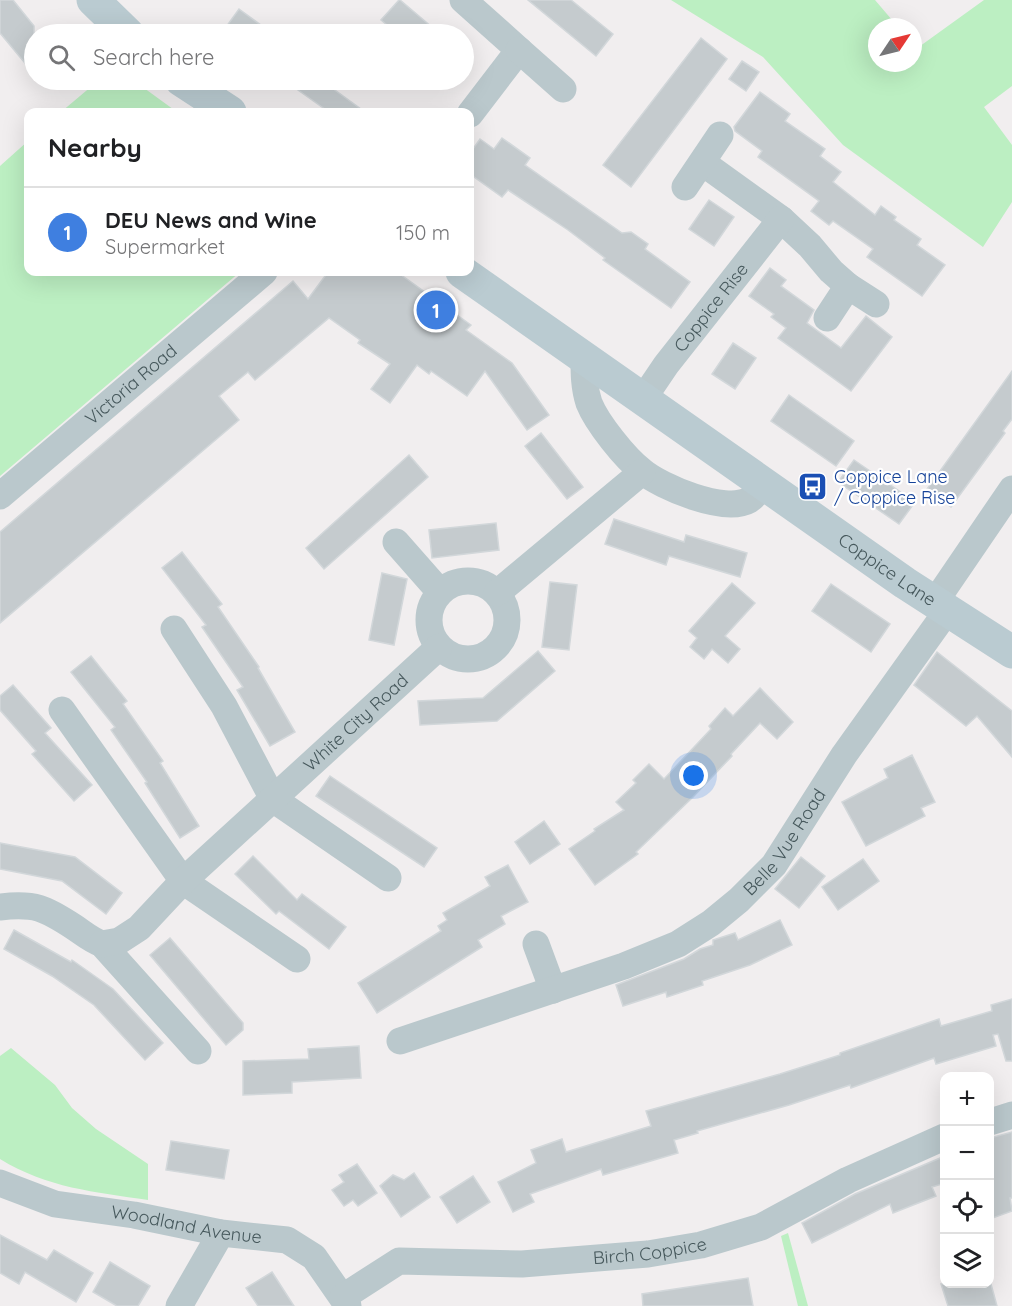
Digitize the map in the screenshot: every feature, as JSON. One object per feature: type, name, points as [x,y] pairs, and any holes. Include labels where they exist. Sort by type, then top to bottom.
[{"type":"street","points":[[93,0],[118,24]]},
{"type":"street","points":[[464,0],[563,89]]},
{"type":"street","points":[[474,109],[519,50]]},
{"type":"street","points":[[197,90],[224,108]]},
{"type":"street","points":[[685,188],[720,135]]},
{"type":"street","points":[[703,163],[781,219],[810,246],[831,271],[848,286],[876,304]]},
{"type":"street","name":"Coppice Rise","points":[[643,399],[666,365],[781,219]]},
{"type":"street","name":"Victoria Road","points":[[0,496],[259,276]]},
{"type":"street","name":"Coppice Lane","points":[[468,276],[941,607],[1012,652]]},
{"type":"street","points":[[827,318],[848,286]]},
{"type":"street","points":[[584,358],[584,386],[590,405],[608,435],[642,472],[680,492],[710,501],[734,504],[748,500],[765,484]]},
{"type":"street","points":[[497,593],[642,472]]},
{"type":"street","name":"Belle Vue Road","points":[[400,1041],[624,966],[678,944],[711,923],[739,900],[774,865],[941,607],[1012,489]]},
{"type":"street","points":[[396,542],[440,592]]},
{"type":"street","points":[[469,580],[484,584],[497,593],[506,608],[507,626],[500,642],[488,654],[471,659],[454,657],[439,647],[431,634],[428,619],[431,604],[440,592],[453,583],[469,580]]},
{"type":"street","points":[[174,629],[224,706],[273,799],[388,878]]},
{"type":"street","name":"White City Road","points":[[102,944],[120,941],[138,928],[183,881],[439,647]]},
{"type":"street","points":[[62,710],[183,881],[297,959]]},
{"type":"street","points":[[0,907],[25,904],[38,907],[102,944],[198,1051]]},
{"type":"street","points":[[536,944],[553,990]]},
{"type":"street","points":[[994,1121],[1012,1115]]},
{"type":"street","name":"Birch Coppice","points":[[345,1302],[399,1261],[522,1264],[648,1254],[701,1245],[761,1227],[848,1180],[940,1139]]},
{"type":"street","name":"Woodland Avenue","points":[[0,1183],[55,1204],[134,1215],[221,1233],[287,1240],[314,1257],[345,1302]]},
{"type":"street","points":[[179,1306],[221,1233]]},
{"type":"green space","points":[[671,0],[875,0],[890,18],[868,18],[868,72],[922,72],[922,45],[984,0],[1012,0],[1012,86],[984,107],[1012,145],[1012,202],[983,247],[843,145],[763,57]]},
{"type":"green space","points":[[87,90],[147,90],[172,108],[66,108]]},
{"type":"green space","points":[[24,145],[24,276],[235,276],[0,476],[0,166]]},
{"type":"green space","points":[[11,1048],[55,1085],[72,1108],[96,1129],[148,1164],[148,1200],[54,1183],[18,1169],[0,1159],[0,1056]]},
{"type":"green space","points":[[788,1233],[808,1306],[798,1306],[781,1236]]},
{"type":"building","points":[[0,0],[13,0],[32,24],[24,24],[24,62],[0,33]]},
{"type":"building","points":[[400,0],[428,24],[386,24],[381,20]]},
{"type":"building","points":[[528,0],[571,0],[613,34],[596,56]]},
{"type":"building","points":[[239,9],[259,24],[228,24]]},
{"type":"building","points":[[701,38],[727,59],[631,187],[603,165]]},
{"type":"building","points":[[742,61],[759,72],[746,91],[729,79]]},
{"type":"building","points":[[298,90],[335,90],[360,108],[323,108]]},
{"type":"building","points":[[760,92],[790,114],[785,121],[825,149],[820,156],[841,172],[833,182],[875,215],[881,206],[896,217],[894,220],[921,239],[917,245],[945,265],[922,296],[867,257],[873,249],[833,221],[829,225],[811,211],[819,201],[758,157],[762,151],[735,131],[734,127]]},
{"type":"building","points":[[502,138],[530,158],[525,165],[622,233],[631,232],[648,244],[645,249],[690,282],[671,308],[603,260],[605,258],[568,230],[508,190],[502,197],[474,177],[474,147],[480,139],[494,149]]},
{"type":"building","points":[[709,200],[734,217],[714,246],[689,229]]},
{"type":"building","points":[[770,268],[786,280],[781,286],[814,310],[807,323],[841,348],[866,316],[892,337],[851,391],[778,338],[786,328],[771,317],[774,314],[749,296]]},
{"type":"building","points":[[325,276],[403,276],[471,325],[466,330],[512,363],[549,415],[527,430],[485,371],[467,396],[431,371],[429,374],[417,365],[390,403],[371,389],[390,364],[358,343],[360,340],[329,318],[255,380],[248,372],[219,396],[239,420],[0,623],[0,532],[293,281],[308,299]]},
{"type":"building","points":[[733,343],[756,358],[735,389],[712,374]]},
{"type":"building","points":[[1012,371],[1012,419],[1003,431],[1005,433],[951,507],[927,489]]},
{"type":"building","points":[[789,395],[854,441],[836,466],[771,421]]},
{"type":"building","points":[[541,433],[583,487],[567,499],[525,446]]},
{"type":"building","points":[[409,455],[428,477],[324,569],[306,548]]},
{"type":"building","points":[[854,460],[915,502],[899,524],[838,482]]},
{"type":"building","points":[[614,519],[684,542],[686,535],[747,553],[740,577],[669,556],[666,565],[605,544]]},
{"type":"building","points":[[496,523],[499,550],[432,558],[429,530]]},
{"type":"building","points":[[182,552],[222,604],[218,607],[259,667],[295,732],[270,746],[237,690],[243,687],[202,627],[206,625],[162,568]]},
{"type":"building","points":[[382,573],[407,579],[394,645],[369,640]]},
{"type":"building","points":[[550,582],[577,585],[569,650],[542,647]]},
{"type":"building","points":[[732,583],[755,603],[725,636],[740,649],[728,663],[712,649],[704,659],[690,647],[697,638],[689,631]]},
{"type":"building","points":[[831,584],[890,624],[871,652],[812,611]]},
{"type":"building","points":[[538,651],[555,671],[497,721],[420,725],[418,701],[483,698]]},
{"type":"building","points":[[937,652],[1012,711],[1012,757],[977,716],[966,726],[914,685]]},
{"type":"building","points":[[91,656],[127,701],[123,704],[163,761],[160,763],[199,826],[180,838],[145,783],[147,782],[111,730],[115,727],[71,672]]},
{"type":"building","points":[[13,685],[51,728],[45,733],[92,785],[74,801],[32,754],[36,751],[0,710],[0,696]]},
{"type":"building","points":[[760,688],[793,722],[777,739],[760,723],[693,797],[636,852],[638,854],[595,885],[569,849],[595,831],[594,829],[624,810],[616,802],[636,783],[633,780],[649,764],[664,779],[711,729],[709,726],[725,708],[733,716]]},
{"type":"building","points":[[912,755],[935,802],[921,808],[925,816],[866,846],[842,802],[888,778],[884,769]]},
{"type":"building","points":[[330,776],[437,848],[424,867],[316,796]]},
{"type":"building","points":[[544,821],[560,844],[530,864],[515,842]]},
{"type":"building","points":[[0,843],[75,857],[122,893],[106,914],[62,881],[0,869]]},
{"type":"building","points":[[253,856],[297,900],[302,894],[346,927],[329,949],[279,911],[276,914],[235,874]]},
{"type":"building","points":[[801,857],[825,876],[799,908],[775,889]]},
{"type":"building","points":[[863,859],[879,881],[838,910],[822,887]]},
{"type":"building","points":[[508,865],[528,902],[501,916],[505,924],[478,940],[482,947],[377,1013],[358,983],[441,931],[438,926],[447,920],[443,913],[490,886],[485,877]]},
{"type":"building","points":[[780,920],[792,945],[750,965],[702,981],[703,985],[667,997],[666,992],[623,1006],[616,985],[684,959],[700,949],[713,945],[713,940],[735,933],[738,940]]},
{"type":"building","points":[[14,930],[71,962],[72,960],[113,989],[163,1043],[145,1060],[94,1005],[52,976],[4,949]]},
{"type":"building","points":[[170,938],[243,1023],[243,1030],[226,1045],[150,955]]},
{"type":"building","points":[[1012,999],[1012,1061],[1006,1061],[998,1034],[993,1035],[996,1046],[936,1064],[934,1058],[851,1088],[850,1085],[697,1131],[698,1133],[674,1140],[678,1153],[603,1175],[601,1169],[530,1194],[534,1202],[513,1212],[498,1182],[536,1163],[531,1150],[562,1139],[566,1152],[651,1126],[646,1111],[780,1074],[939,1019],[941,1026],[992,1011],[991,1005]]},
{"type":"building","points":[[359,1046],[361,1078],[292,1082],[292,1093],[243,1095],[243,1061],[309,1059],[308,1049]]},
{"type":"building","points":[[1012,1132],[1012,1198],[1010,1198],[1012,1211],[994,1218],[994,1180],[994,1137]]},
{"type":"building","points":[[171,1141],[229,1150],[224,1179],[166,1170]]},
{"type":"building","points":[[940,1158],[940,1185],[932,1187],[936,1196],[893,1213],[890,1204],[812,1243],[802,1223],[855,1194]]},
{"type":"building","points":[[357,1164],[377,1193],[358,1206],[353,1200],[344,1206],[332,1190],[344,1182],[339,1175]]},
{"type":"building","points":[[414,1173],[430,1197],[401,1217],[380,1186],[393,1175],[404,1180]]},
{"type":"building","points":[[473,1176],[490,1202],[457,1223],[440,1197]]},
{"type":"building","points":[[0,1235],[47,1260],[54,1250],[93,1273],[76,1302],[25,1272],[19,1284],[0,1273]]},
{"type":"building","points":[[110,1262],[150,1286],[138,1306],[117,1306],[93,1292]]},
{"type":"building","points":[[272,1272],[294,1306],[258,1306],[246,1288]]},
{"type":"building","points":[[748,1278],[753,1306],[643,1306],[642,1294]]},
{"type":"building","points":[[942,1288],[992,1288],[997,1306],[948,1306]]},
{"type":"place","name":"DEU News and Wine","points":[[436,310]]},
{"type":"place","name":"Coppice Lane / Coppice Rise","points":[[813,487]]}]
